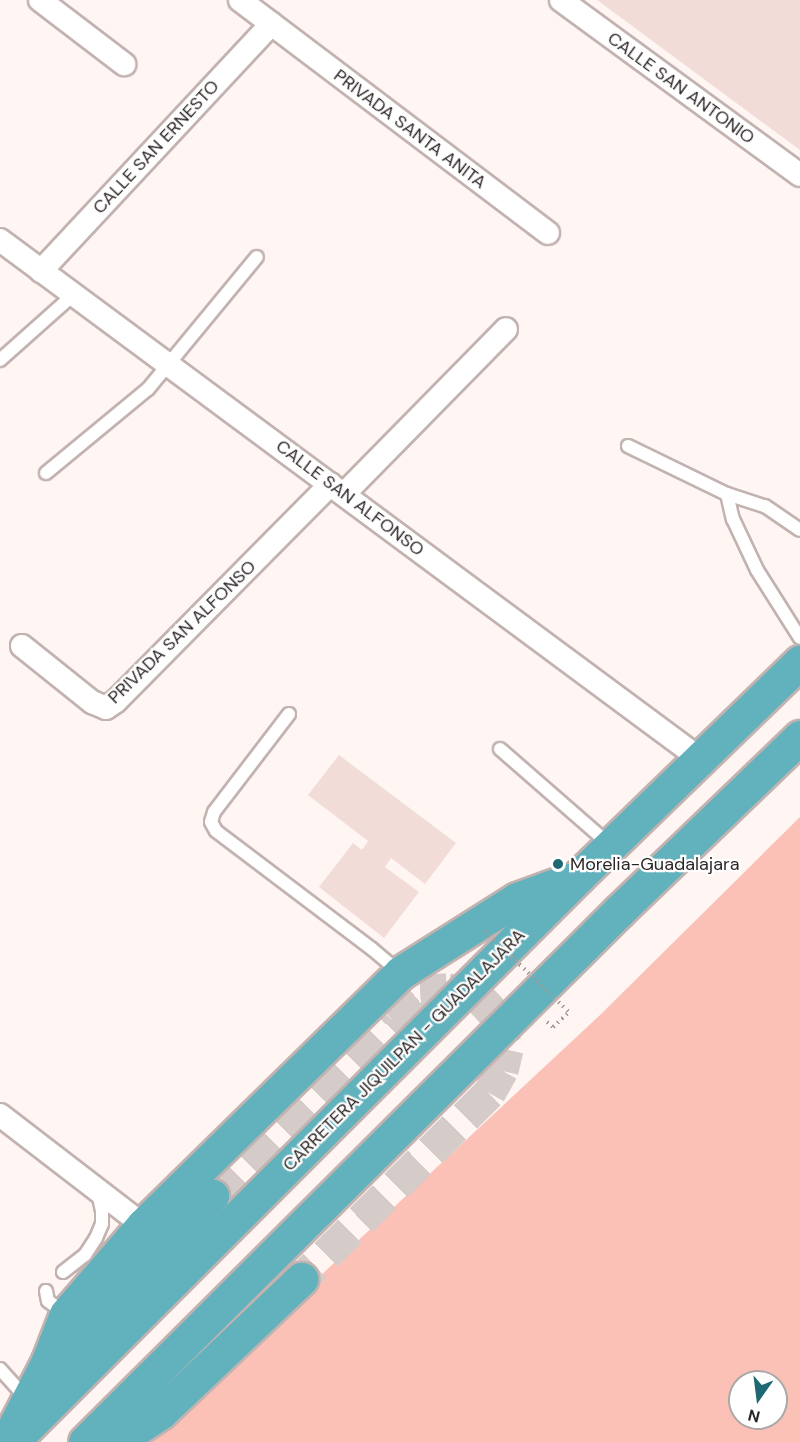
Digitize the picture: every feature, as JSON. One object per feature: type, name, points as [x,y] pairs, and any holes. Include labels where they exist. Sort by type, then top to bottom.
[{"type":"highway","name":"CARRETERA JIQUILPAN - GUADALAJARA","points":[[12,1442],[610,845],[800,662]]},
{"type":"highway","points":[[85,1442],[610,920],[800,737]]},
{"type":"highway","points":[[48,1361],[56,1302],[143,1225],[400,973],[517,899],[579,876]]},
{"type":"highway","points":[[6,1442],[48,1361],[212,1196]]},
{"type":"highway","points":[[116,1442],[160,1413],[301,1279]]},
{"type":"street","points":[[40,0],[124,64]]},
{"type":"street","name":"PRIVADA SANTA ANITA","points":[[240,0],[548,233]]},
{"type":"street","name":"CALLE SAN ANTONIO","points":[[561,0],[800,175]]},
{"type":"street","name":"CALLE SAN ERNESTO","points":[[41,271],[272,24]]},
{"type":"street","name":"CALLE SAN ALFONSO","points":[[0,240],[699,758]]},
{"type":"street","points":[[338,489],[506,329]]},
{"type":"street","name":"PRIVADA SAN ALFONSO","points":[[22,646],[92,702],[106,708],[338,489]]},
{"type":"street","points":[[0,1115],[143,1225]]},
{"type":"lane","points":[[46,472],[148,388],[257,257]]},
{"type":"lane","points":[[0,360],[74,294]]},
{"type":"lane","points":[[628,446],[727,494],[765,506],[800,530]]},
{"type":"lane","points":[[727,494],[734,519],[757,570],[800,638]]},
{"type":"lane","points":[[289,714],[214,812],[211,822],[216,831],[372,949],[400,973]]},
{"type":"lane","points":[[500,749],[610,845]]},
{"type":"lane","points":[[63,1272],[85,1255],[102,1224],[102,1210],[97,1188]]},
{"type":"lane","points":[[0,1369],[28,1401]]},
{"type":"path","points":[[485,931],[568,1012]]},
{"type":"shaded area","points":[[800,817],[800,1442],[142,1442],[599,1016]]},
{"type":"building","points":[[597,0],[800,0],[800,150]]},
{"type":"building","points":[[339,755],[456,843],[425,884],[391,858],[385,867],[419,892],[384,938],[319,887],[353,843],[362,850],[368,841],[308,795]]},
{"type":"tunnel","points":[[212,1196],[389,1016],[420,991],[447,989],[478,996],[494,1013],[507,1049],[502,1070],[489,1093],[301,1279]]},
{"type":"place","name":"Morelia-Guadalajara","points":[[558,864]]}]
